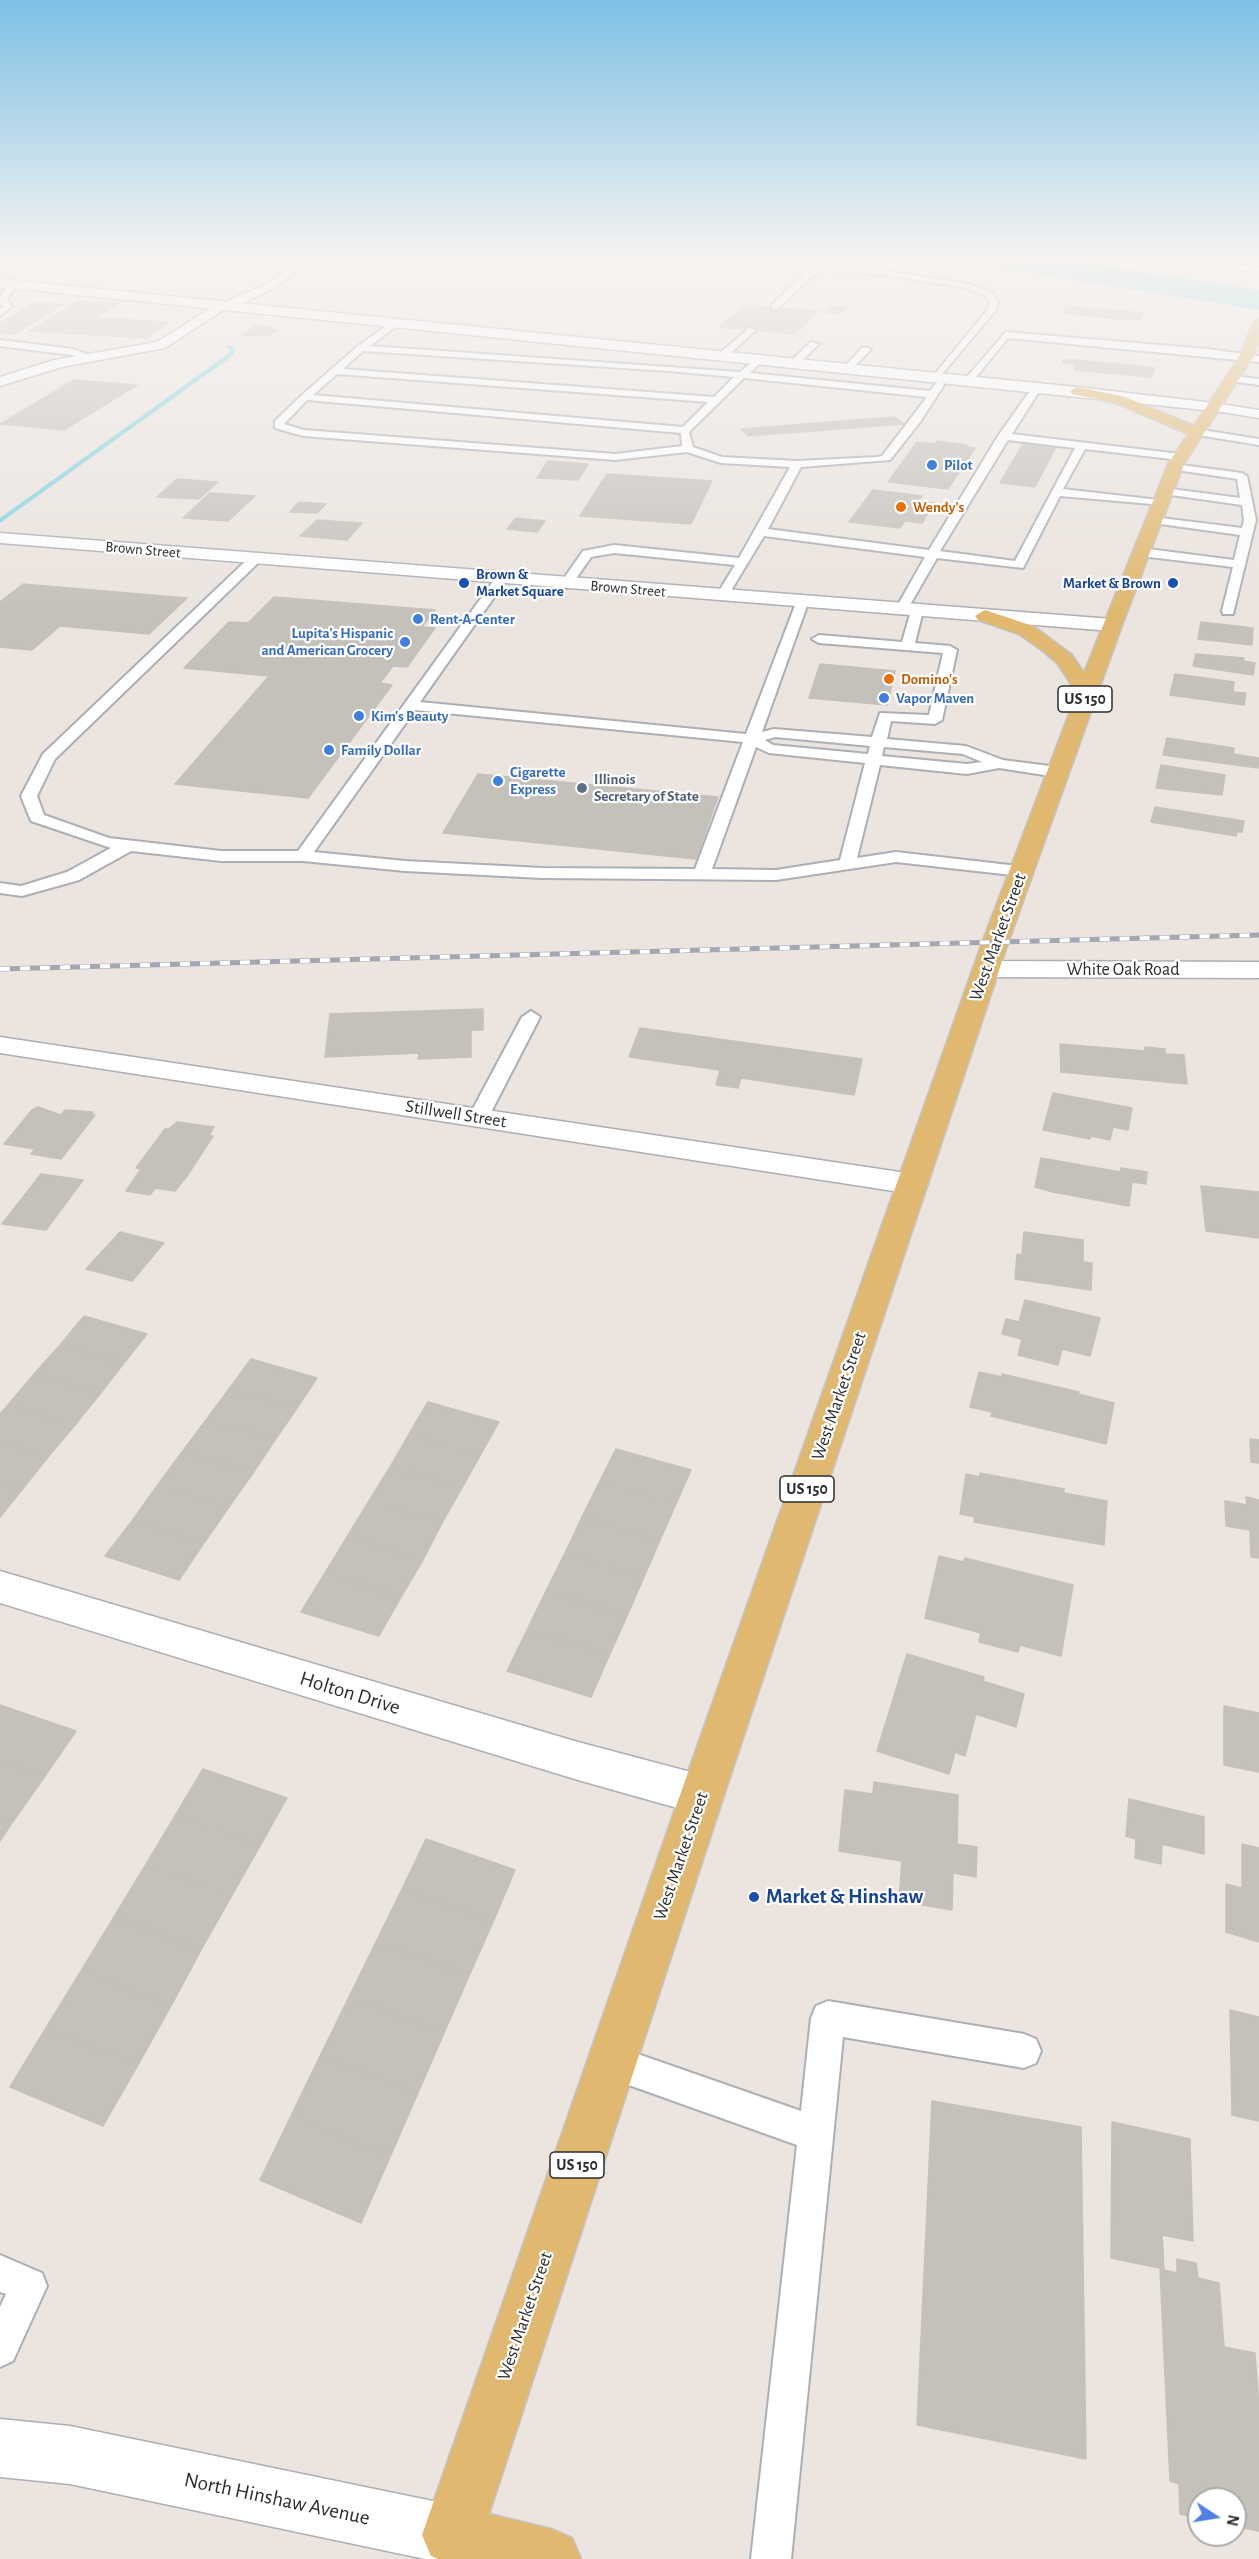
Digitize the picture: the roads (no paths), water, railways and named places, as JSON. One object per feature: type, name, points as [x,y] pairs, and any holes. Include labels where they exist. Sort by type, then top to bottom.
[{"type":"main road","name":"West Market Street","points":[[447,2547],[702,1795],[1021,871],[1112,626],[1177,462],[1236,375]]},
{"type":"main road","points":[[1077,391],[1130,403],[1196,432]]},
{"type":"main road","points":[[985,616],[1026,630],[1050,647],[1065,659],[1087,693]]},
{"type":"main road","name":"North Hinshaw Avenue","points":[[447,2547],[552,2559]]},
{"type":"street","points":[[0,382],[19,375]]},
{"type":"street","points":[[927,375],[1077,391],[1259,414]]},
{"type":"street","name":"Brown Street","points":[[0,538],[1112,626]]},
{"type":"street","name":"White Oak Road","points":[[986,969],[1259,970]]},
{"type":"street","name":"Stillwell Street","points":[[0,1045],[913,1184]]},
{"type":"street","name":"Holton Drive","points":[[0,1587],[578,1761],[702,1795]]},
{"type":"street","name":"North Hinshaw Avenue","points":[[0,2448],[70,2455],[447,2547]]},
{"type":"lane","points":[[331,375],[305,397],[279,423],[279,426],[303,433],[615,456],[688,449],[720,460],[797,464],[883,459],[915,422],[942,377]]},
{"type":"lane","points":[[396,375],[717,399]]},
{"type":"lane","points":[[305,397],[685,430],[742,375]]},
{"type":"lane","points":[[746,375],[930,394]]},
{"type":"lane","points":[[969,380],[973,375]]},
{"type":"lane","points":[[1233,379],[1259,382]]},
{"type":"lane","points":[[908,646],[909,611],[930,555],[1003,436],[1037,387]]},
{"type":"lane","points":[[685,430],[688,449]]},
{"type":"lane","points":[[1196,432],[1259,442]]},
{"type":"lane","points":[[1003,436],[1082,445],[1242,476],[1250,520],[1228,611]]},
{"type":"lane","points":[[761,532],[1019,565],[1082,445]]},
{"type":"lane","points":[[722,596],[761,532],[797,464]]},
{"type":"lane","points":[[1056,492],[1246,502]]},
{"type":"lane","points":[[1153,520],[1246,532]]},
{"type":"lane","points":[[566,584],[587,554],[614,549],[742,561]]},
{"type":"lane","points":[[1141,552],[1239,564]]},
{"type":"lane","points":[[255,559],[48,757],[29,796],[37,818],[106,843],[128,846],[220,856],[303,856],[405,866],[542,873],[776,875],[896,857],[1021,871]]},
{"type":"lane","points":[[303,856],[501,579]]},
{"type":"lane","points":[[702,874],[802,603]]},
{"type":"lane","points":[[819,639],[950,650],[935,720],[885,716],[847,865]]},
{"type":"lane","points":[[411,705],[753,739],[774,733],[966,750],[1000,764],[1057,772]]},
{"type":"lane","points":[[753,739],[769,749],[967,770],[1000,764]]},
{"type":"lane","points":[[0,888],[22,891],[73,876],[128,846]]},
{"type":"lane","points":[[478,1118],[531,1017]]},
{"type":"lane","points":[[771,2559],[828,2018],[1024,2051]]},
{"type":"lane","points":[[612,2062],[816,2134]]},
{"type":"lane","points":[[0,2273],[29,2286],[0,2348]]},
{"type":"waterway","points":[[1,521],[202,375]]},
{"type":"railway","points":[[0,969],[1259,935]]},
{"type":"place","name":"Pilot","points":[[932,465]]},
{"type":"place","name":"Wendy's","points":[[901,507]]},
{"type":"place","name":"Brown & Market Square","points":[[464,583]]},
{"type":"place","name":"Market & Brown","points":[[1173,583]]},
{"type":"place","name":"Rent-A-Center","points":[[418,619]]},
{"type":"place","name":"Lupita's Hispanic and American Grocery","points":[[405,642]]},
{"type":"place","name":"Domino's","points":[[889,679]]},
{"type":"place","name":"Vapor Maven","points":[[884,698]]},
{"type":"place","name":"Kim's Beauty","points":[[359,716]]},
{"type":"place","name":"Family Dollar","points":[[329,750]]},
{"type":"place","name":"Cigarette Express","points":[[498,781]]},
{"type":"place","name":"Illinois Secretary of State","points":[[582,788]]},
{"type":"place","name":"Market & Hinshaw","points":[[754,1897]]}]
